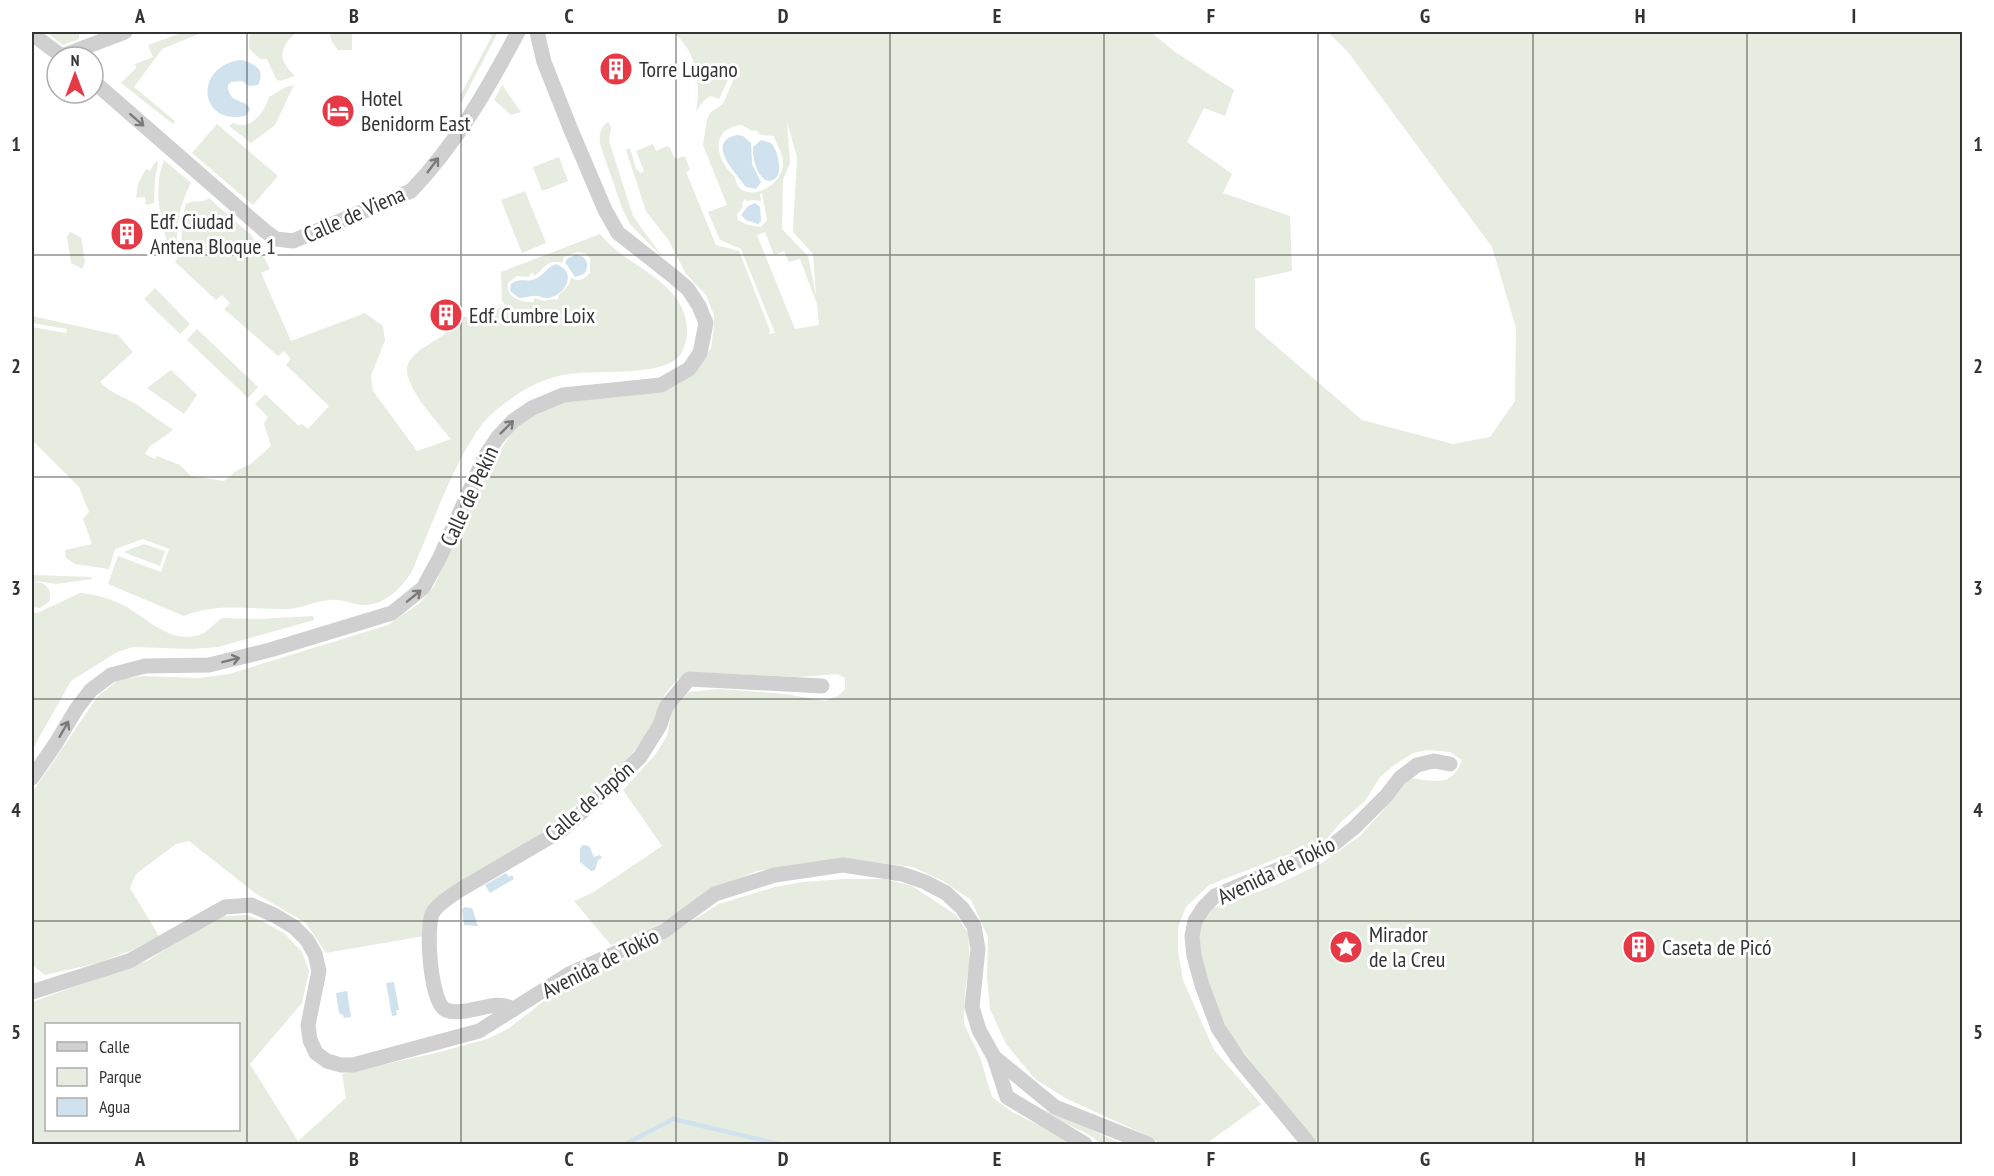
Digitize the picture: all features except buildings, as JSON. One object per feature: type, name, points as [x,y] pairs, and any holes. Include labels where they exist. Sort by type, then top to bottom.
[{"type":"street","points":[[93,45],[125,32]]},
{"type":"street","name":"Calle de Viena","points":[[105,91],[265,231],[276,239],[293,241],[411,191],[475,111],[518,32]]},
{"type":"street","name":"Calle de Pekin","points":[[32,778],[77,708],[91,690],[111,675],[145,666],[209,665],[270,650],[392,613],[423,588],[440,558],[485,456],[513,421],[540,404],[563,395],[661,385],[689,369],[700,353],[706,323],[699,306],[688,289],[618,233],[605,210],[571,130],[544,62],[537,32]]},
{"type":"street","points":[[32,34],[47,45]]},
{"type":"street","name":"Calle de Japón","points":[[513,1010],[509,1006],[500,1005],[455,1013],[443,1009],[437,1000],[433,985],[430,925],[433,912],[458,891],[562,830],[606,790],[639,757],[660,725],[666,707],[689,679],[822,686]]},
{"type":"street","name":"Avenida de Tokio","points":[[1309,1144],[1238,1058],[1218,1028],[1194,956],[1192,936],[1195,921],[1215,896],[1329,848],[1354,828],[1387,795],[1400,778],[1417,765],[1434,761],[1450,764]]},
{"type":"street","name":"Avenida de Tokio","points":[[37,990],[129,961],[225,907],[251,905],[294,927],[307,940],[315,954],[319,971],[308,1025],[310,1040],[316,1053],[327,1061],[341,1065],[353,1065],[479,1031],[568,974],[664,932],[715,894],[776,875],[843,865],[902,874],[946,892],[962,908],[974,926],[978,949],[972,1007],[979,1030],[994,1058],[1055,1107],[1148,1144]]},
{"type":"street","points":[[32,975],[37,990]]},
{"type":"street","points":[[994,1058],[1007,1097],[1085,1144]]},
{"type":"green space","points":[[46,32],[79,32],[79,39],[63,45]]},
{"type":"green space","points":[[184,32],[204,32],[162,49],[134,87],[175,121],[173,124],[121,83],[136,68],[135,64],[153,57],[148,45]]},
{"type":"green space","points":[[250,32],[297,32],[291,37],[282,53],[285,64],[295,76],[280,81],[276,79],[267,59],[260,59],[249,48]]},
{"type":"green space","points":[[329,32],[352,32],[352,50],[338,50]]},
{"type":"green space","points":[[490,32],[498,32],[461,103],[461,94],[492,36]]},
{"type":"green space","points":[[673,32],[1151,32],[1175,52],[1234,90],[1225,116],[1204,108],[1187,142],[1232,174],[1223,193],[1290,216],[1292,271],[1255,279],[1255,328],[1362,420],[1453,444],[1490,437],[1515,401],[1516,328],[1492,247],[1348,52],[1328,32],[1962,32],[1962,1144],[1317,1144],[1230,1035],[1216,1006],[1199,958],[1199,924],[1207,910],[1276,885],[1322,863],[1360,836],[1410,778],[1441,781],[1453,775],[1462,760],[1450,752],[1428,750],[1413,753],[1380,777],[1365,801],[1343,820],[1323,843],[1209,885],[1186,907],[1178,927],[1178,951],[1183,980],[1214,1050],[1261,1104],[1206,1144],[1161,1144],[1067,1099],[1035,1079],[1006,1044],[990,1009],[987,978],[988,937],[971,900],[943,881],[913,867],[848,859],[757,871],[720,886],[660,924],[611,945],[574,901],[592,893],[662,846],[623,790],[655,755],[667,736],[672,711],[689,692],[719,689],[786,694],[825,701],[838,696],[845,689],[845,678],[837,674],[798,677],[689,672],[677,680],[665,694],[654,726],[617,772],[538,836],[450,888],[424,936],[326,953],[306,923],[255,893],[189,841],[176,844],[136,874],[130,888],[159,936],[130,951],[98,963],[45,975],[32,965],[32,793],[98,696],[118,680],[143,676],[199,678],[229,674],[388,625],[420,603],[434,586],[487,471],[513,431],[536,413],[559,403],[694,373],[711,348],[714,315],[706,295],[686,274],[669,241],[646,211],[626,150],[630,148],[636,169],[641,173],[644,171],[636,151],[653,144],[656,151],[667,146],[670,148],[675,159],[685,156],[690,170],[686,172],[716,245],[739,251],[769,328],[768,334],[775,333],[741,249],[720,240],[708,212],[727,205],[703,145],[707,119],[711,112],[723,104],[735,76],[731,73],[719,99],[709,97],[702,102],[696,112],[698,90],[695,69],[692,58]],"holes":[[[787,122],[797,157],[793,232],[813,254],[816,296],[808,256],[782,229],[783,180],[790,163]],[[742,125],[752,131],[756,130],[761,135],[774,136],[783,163],[781,173],[769,187],[752,192],[744,191],[738,186],[735,177],[723,162],[719,146],[720,138],[731,127]],[[762,193],[767,220],[761,227],[748,225],[738,220],[737,215],[745,199],[761,201],[760,194]],[[765,232],[774,255],[784,251],[789,262],[800,259],[817,304],[819,325],[795,329],[757,235]]]},
{"type":"green space","points":[[294,85],[275,125],[251,143],[229,126],[233,123],[245,125],[251,123],[264,109],[269,97]]},
{"type":"green space","points":[[502,85],[521,112],[511,115],[494,100]]},
{"type":"green space","points":[[608,122],[611,127],[609,141],[633,216],[663,258],[630,224],[622,208],[600,144],[603,126]]},
{"type":"green space","points":[[217,124],[278,176],[253,205],[192,153]]},
{"type":"green space","points":[[559,157],[568,181],[542,191],[533,167]]},
{"type":"green space","points":[[164,160],[191,183],[179,216],[177,251],[171,258],[158,197],[158,184]]},
{"type":"green space","points":[[156,161],[158,163],[154,203],[146,205],[145,197],[136,198],[138,184],[146,169],[150,171]]},
{"type":"green space","points":[[525,191],[546,243],[522,253],[501,200]]},
{"type":"green space","points":[[209,198],[252,236],[270,269],[261,273],[291,341],[365,313],[383,326],[385,340],[371,376],[373,391],[417,451],[451,439],[415,392],[407,372],[408,364],[416,353],[452,329],[464,316],[475,322],[505,305],[502,301],[501,272],[600,234],[609,244],[654,277],[674,295],[686,319],[686,341],[679,356],[664,365],[636,371],[575,373],[553,377],[527,388],[495,411],[482,424],[459,463],[412,571],[393,594],[380,602],[365,605],[334,600],[289,609],[210,609],[184,616],[108,584],[118,556],[161,572],[169,549],[143,539],[115,549],[109,569],[75,564],[66,558],[65,550],[92,544],[83,519],[89,512],[79,487],[32,440],[32,327],[66,333],[67,329],[32,323],[32,316],[118,335],[133,352],[100,382],[173,430],[149,447],[145,454],[180,465],[191,476],[224,481],[236,471],[252,463],[271,446],[264,424],[268,417],[255,404],[265,394],[299,426],[302,424],[308,429],[329,406],[286,365],[291,359],[284,351],[278,356],[224,309],[230,303],[222,295],[216,300],[175,262],[181,252],[182,218],[186,204]],"holes":[[[577,252],[585,253],[590,258],[590,273],[581,280],[571,277],[568,286],[556,300],[544,301],[534,298],[534,302],[526,302],[516,299],[510,293],[508,283],[517,276],[530,277],[529,275],[533,273],[535,276],[550,263],[562,263],[564,257]]]},
{"type":"green space","points":[[70,232],[81,237],[85,262],[82,269],[71,263],[67,237]]},
{"type":"green space","points":[[155,288],[190,324],[180,334],[144,299]]},
{"type":"green space","points":[[197,329],[258,387],[248,398],[187,340]]},
{"type":"green space","points":[[171,370],[197,395],[184,414],[147,388]]},
{"type":"green space","points":[[144,544],[165,551],[160,566],[123,552]]},
{"type":"green space","points":[[32,575],[91,577],[92,579],[56,584],[38,581],[32,583]]},
{"type":"green space","points":[[36,582],[46,586],[50,591],[49,602],[40,608],[32,607],[32,584]]},
{"type":"green space","points":[[80,593],[115,601],[162,630],[182,637],[204,633],[222,618],[313,616],[314,620],[218,647],[192,649],[133,647],[117,652],[71,681],[32,750],[32,613],[37,613]]},
{"type":"green space","points":[[844,879],[885,879],[912,886],[956,915],[968,933],[970,963],[965,990],[964,1024],[980,1057],[992,1097],[1012,1112],[1077,1144],[32,1144],[32,1002],[147,961],[206,924],[225,916],[246,915],[284,933],[302,952],[309,971],[302,1003],[250,1064],[298,1141],[346,1098],[342,1074],[487,1039],[508,1029],[577,978],[604,969],[646,950],[719,904],[775,887]]},
{"type":"green space","points":[[1037,1107],[1082,1125],[1121,1144],[1101,1144]]},
{"type":"water","points":[[242,60],[258,68],[261,75],[258,85],[249,86],[242,81],[231,82],[228,90],[231,96],[248,105],[250,110],[245,116],[229,116],[217,112],[210,103],[209,82],[216,72],[227,64]]},
{"type":"water","points":[[737,135],[743,136],[751,143],[752,164],[761,182],[756,189],[746,187],[730,167],[723,151],[723,144]]},
{"type":"water","points":[[761,140],[771,143],[776,152],[779,171],[774,180],[765,180],[756,167],[753,147]]},
{"type":"water","points":[[755,203],[760,207],[761,221],[758,224],[746,220],[741,215],[748,206]]},
{"type":"water","points":[[575,255],[585,258],[587,267],[584,274],[575,277],[565,262]]},
{"type":"water","points":[[556,264],[567,272],[568,277],[560,293],[546,298],[536,296],[519,298],[510,291],[511,284],[514,282],[535,279]]},
{"type":"water","points":[[583,845],[589,846],[594,857],[600,855],[602,858],[598,860],[595,870],[591,871],[580,862],[580,848]]},
{"type":"water","points":[[506,873],[509,877],[512,875],[514,879],[490,893],[485,885]]},
{"type":"water","points":[[464,907],[472,908],[478,926],[464,925],[462,910]]},
{"type":"water","points":[[394,982],[399,1010],[396,1010],[397,1015],[392,1016],[386,983]]},
{"type":"water","points":[[347,991],[351,1017],[344,1018],[339,1013],[336,993]]},
{"type":"waterway","points":[[626,1144],[673,1119],[779,1144]]},
{"type":"place","name":"Torre Lugano","points":[[616,69]]},
{"type":"place","name":"Hotel Benidorm East","points":[[338,111]]},
{"type":"place","name":"Edf. Ciudad Antena Bloque 1","points":[[127,234]]},
{"type":"place","name":"Edf. Cumbre Loix","points":[[446,315]]},
{"type":"place","name":"Mirador de la Creu","points":[[1346,947]]},
{"type":"place","name":"Caseta de Picó","points":[[1639,947]]}]
